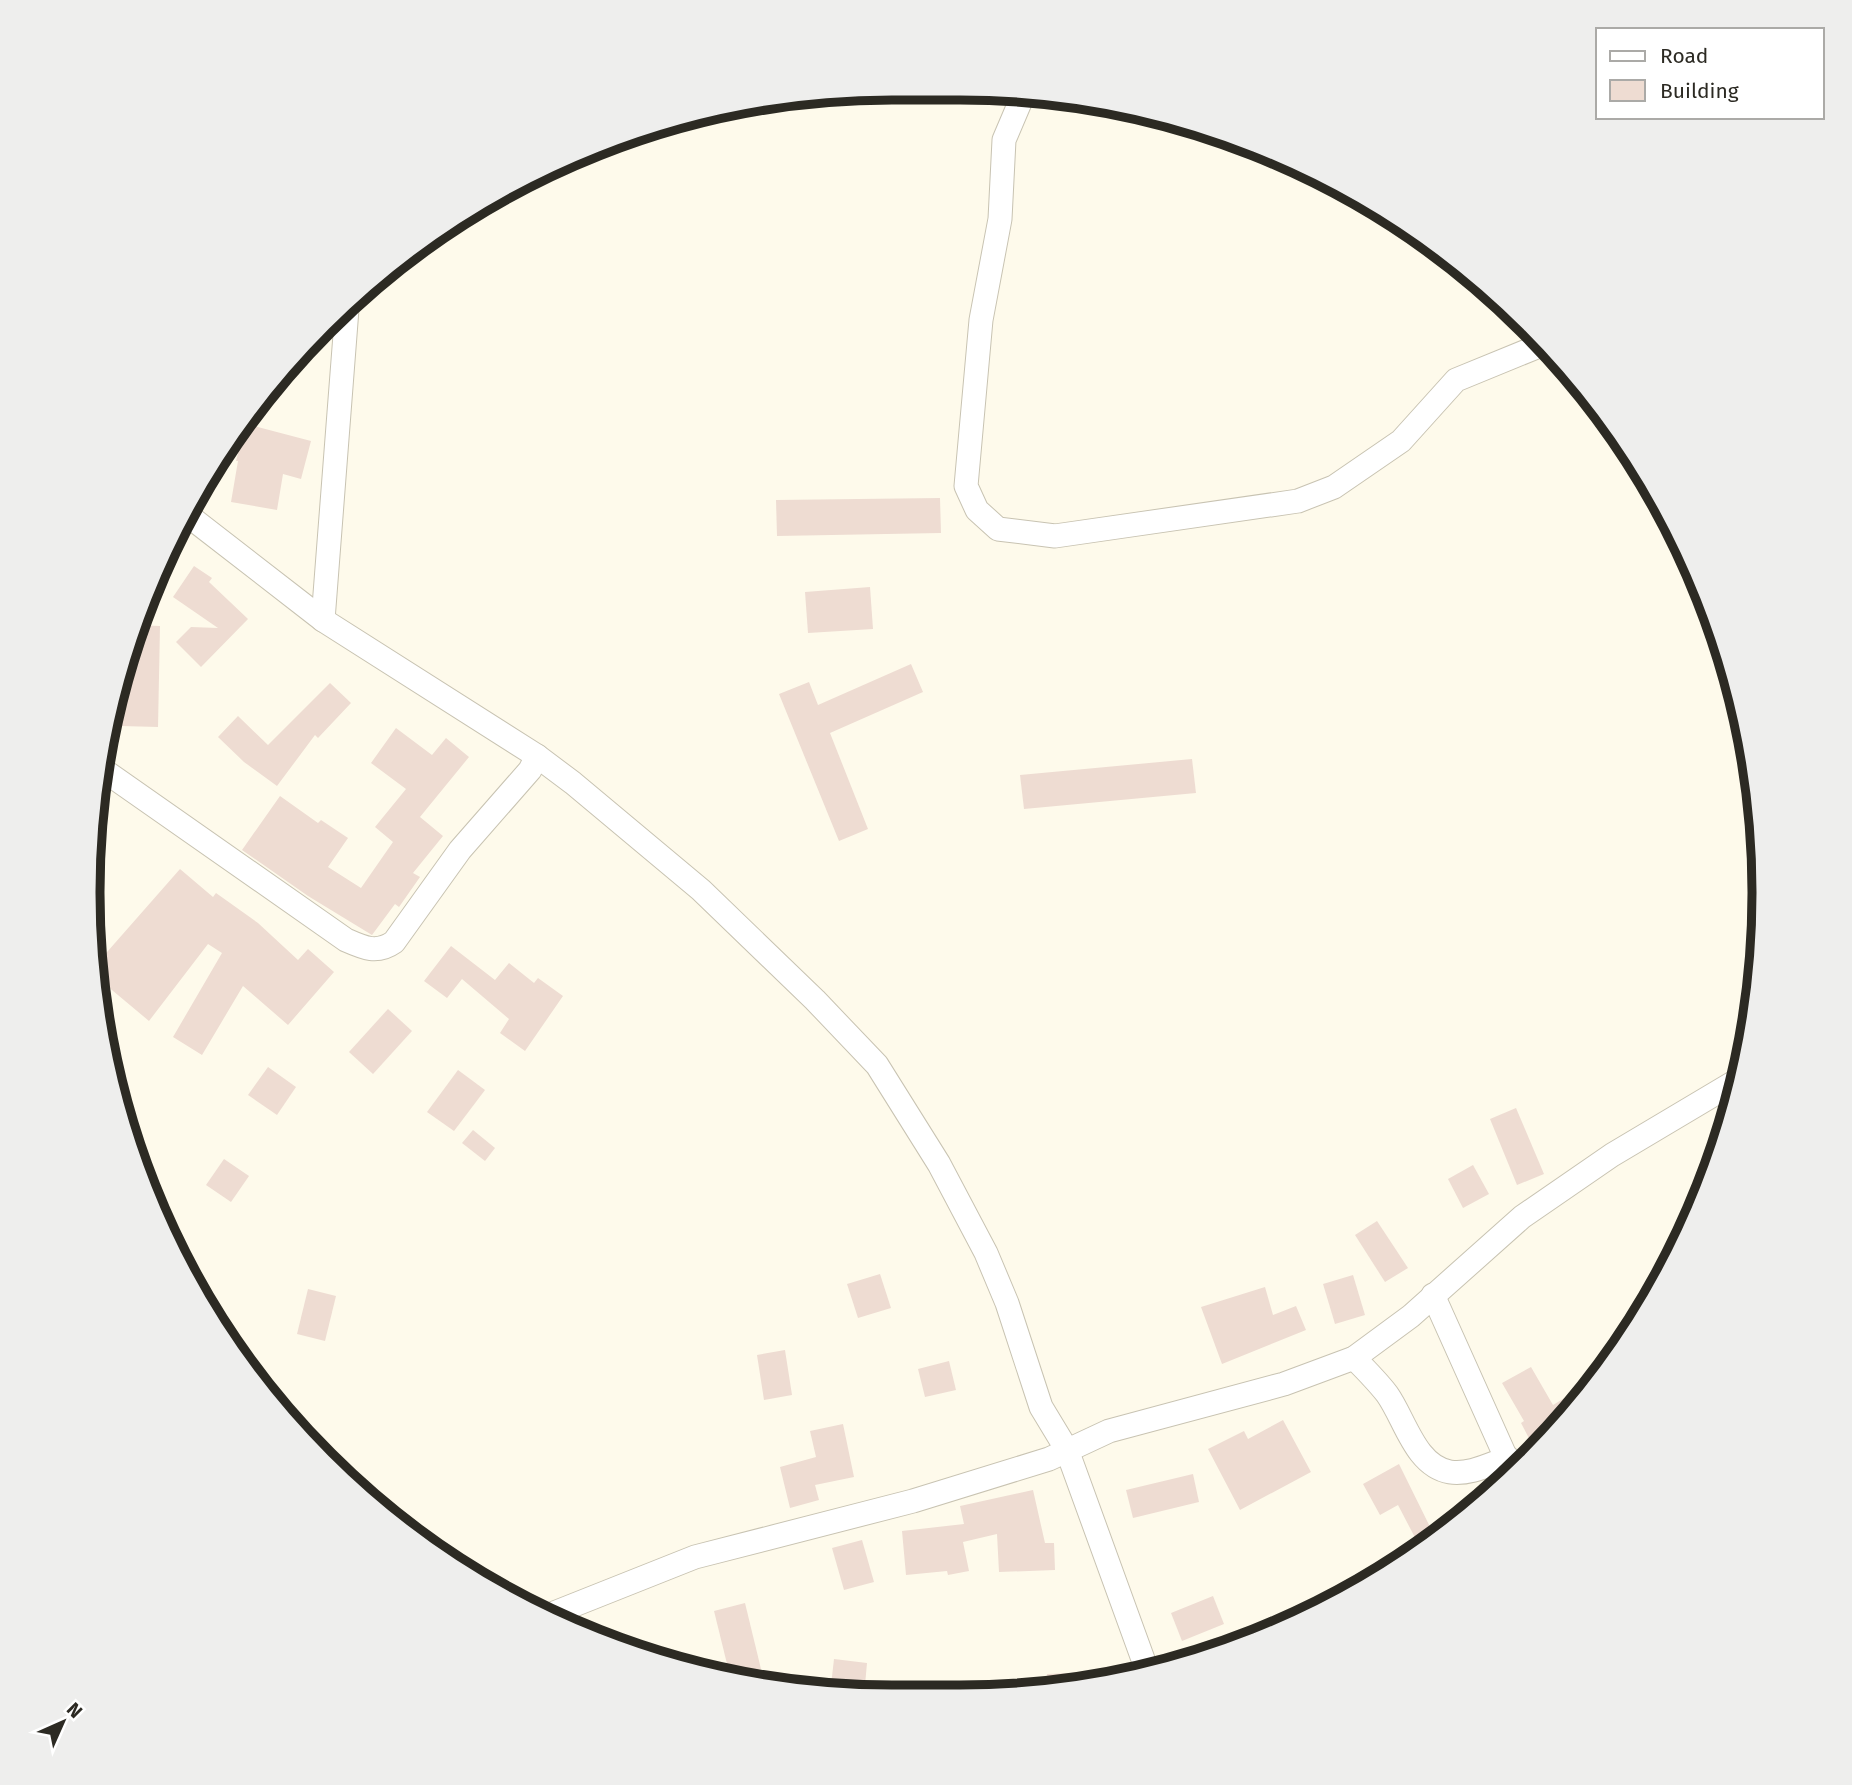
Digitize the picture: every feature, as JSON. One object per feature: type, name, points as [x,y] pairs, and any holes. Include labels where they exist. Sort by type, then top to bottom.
[{"type":"street","points":[[1020,102],[1003,139],[1000,219],[981,320],[966,486],[977,510],[998,529],[1055,536],[1298,500],[1334,487],[1401,441],[1457,380],[1535,348]]},
{"type":"street","points":[[323,620],[346,318]]},
{"type":"street","points":[[194,520],[323,620],[537,756],[701,890],[831,1015],[877,1065],[939,1164],[1007,1303],[1041,1407],[1067,1450],[1144,1663]]},
{"type":"street","points":[[109,777],[346,940],[372,950],[384,949],[394,942],[460,850],[525,776],[537,756]]},
{"type":"street","points":[[567,1615],[695,1557],[913,1501],[1049,1459],[1109,1432],[1284,1384],[1354,1358],[1402,1323],[1499,1236],[1544,1201],[1612,1155],[1728,1086]]},
{"type":"street","points":[[1433,1295],[1509,1463]]},
{"type":"street","points":[[1354,1358],[1387,1394],[1419,1451],[1433,1466],[1450,1472],[1507,1466]]},
{"type":"building","points":[[252,426],[311,441],[301,479],[283,474],[277,510],[231,502],[242,440]]},
{"type":"building","points":[[940,498],[941,533],[777,536],[776,500]]},
{"type":"building","points":[[194,566],[212,578],[209,582],[248,619],[201,667],[176,642],[191,627],[218,628],[173,597]]},
{"type":"building","points":[[870,587],[873,629],[808,633],[805,592]]},
{"type":"building","points":[[147,625],[160,626],[158,727],[121,726],[127,687]]},
{"type":"building","points":[[911,664],[923,692],[830,733],[868,829],[839,841],[779,694],[809,682],[818,705]]},
{"type":"building","points":[[330,683],[351,703],[318,738],[315,735],[277,786],[244,762],[218,737],[238,716],[268,745]]},
{"type":"building","points":[[396,728],[432,755],[446,738],[469,757],[420,817],[443,836],[413,873],[420,877],[399,907],[395,904],[372,935],[308,896],[242,850],[280,796],[318,823],[321,820],[348,838],[328,867],[361,888],[393,842],[375,827],[406,789],[371,763]]},
{"type":"building","points":[[1192,759],[1196,793],[1024,809],[1020,775]]},
{"type":"building","points":[[180,869],[213,897],[216,893],[258,923],[298,960],[308,949],[334,972],[288,1025],[243,986],[202,1055],[173,1037],[222,953],[208,944],[149,1021],[106,985],[103,957]]},
{"type":"building","points":[[451,946],[495,980],[509,963],[534,983],[538,978],[563,996],[525,1051],[500,1033],[509,1019],[462,979],[447,998],[424,981]]},
{"type":"building","points":[[388,1009],[412,1031],[373,1074],[349,1052]]},
{"type":"building","points":[[268,1067],[296,1087],[277,1115],[248,1095]]},
{"type":"building","points":[[458,1070],[485,1090],[454,1131],[427,1112]]},
{"type":"building","points":[[1516,1108],[1544,1174],[1517,1185],[1490,1119]]},
{"type":"building","points":[[473,1130],[495,1148],[485,1161],[462,1143]]},
{"type":"building","points":[[224,1159],[249,1176],[231,1202],[206,1185]]},
{"type":"building","points":[[1473,1165],[1489,1194],[1463,1208],[1448,1179]]},
{"type":"building","points":[[1377,1221],[1408,1268],[1385,1282],[1355,1235]]},
{"type":"building","points":[[880,1274],[891,1308],[858,1318],[847,1284]]},
{"type":"building","points":[[1353,1275],[1365,1315],[1335,1324],[1323,1284]]},
{"type":"building","points":[[1265,1287],[1273,1315],[1296,1306],[1306,1330],[1222,1364],[1201,1307]]},
{"type":"building","points":[[308,1289],[336,1296],[325,1341],[297,1334]]},
{"type":"building","points":[[785,1350],[792,1395],[764,1400],[757,1355]]},
{"type":"building","points":[[949,1361],[956,1390],[925,1397],[918,1369]]},
{"type":"building","points":[[1531,1367],[1553,1405],[1566,1397],[1568,1400],[1531,1442],[1521,1423],[1524,1421],[1502,1383]]},
{"type":"building","points":[[1283,1420],[1311,1472],[1240,1510],[1208,1449],[1244,1431],[1248,1439]]},
{"type":"building","points":[[843,1424],[854,1477],[815,1485],[819,1500],[790,1508],[780,1467],[816,1457],[810,1431]]},
{"type":"building","points":[[1399,1464],[1431,1529],[1416,1540],[1398,1505],[1380,1515],[1363,1484]]},
{"type":"building","points":[[1193,1474],[1199,1502],[1133,1518],[1126,1490]]},
{"type":"building","points":[[1033,1490],[1045,1543],[1054,1543],[1055,1570],[999,1572],[997,1534],[963,1542],[969,1571],[948,1575],[947,1571],[906,1575],[902,1531],[964,1524],[960,1506]]},
{"type":"building","points":[[862,1540],[874,1582],[844,1590],[832,1548]]},
{"type":"building","points":[[1213,1596],[1224,1624],[1182,1641],[1171,1613]]},
{"type":"building","points":[[745,1603],[761,1669],[749,1672],[728,1668],[714,1611]]},
{"type":"building","points":[[834,1659],[867,1663],[865,1684],[831,1683]]},
{"type":"building","points":[[1094,1672],[1094,1673],[1047,1680],[1047,1674]]}]
